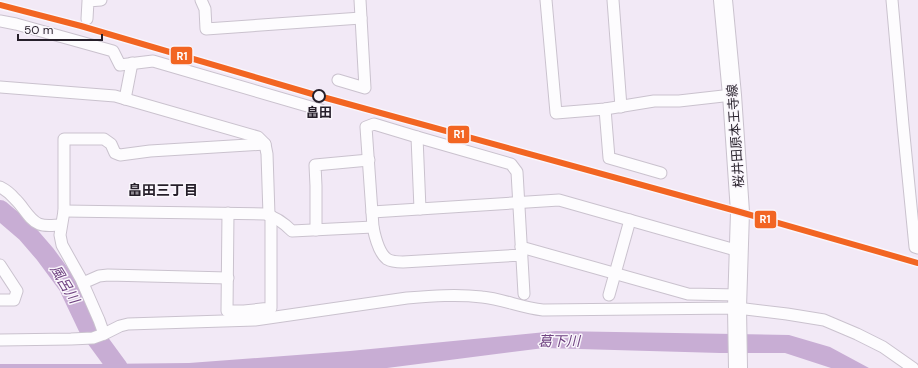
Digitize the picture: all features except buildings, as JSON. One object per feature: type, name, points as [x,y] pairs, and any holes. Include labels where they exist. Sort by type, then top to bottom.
[{"type":"main road","name":"桜井田原本王寺線","points":[[724,0],[740,212],[737,302],[738,368]]},
{"type":"street","points":[[87,19],[88,1],[100,0]]},
{"type":"street","points":[[201,0],[205,9],[206,29],[361,18]]},
{"type":"street","points":[[338,80],[365,88],[360,0]]},
{"type":"street","points":[[546,0],[556,113],[605,109],[654,101],[679,101],[732,95]]},
{"type":"street","points":[[613,0],[621,107]]},
{"type":"street","points":[[892,0],[903,133],[915,248],[918,248]]},
{"type":"street","points":[[0,21],[16,24],[113,51],[120,64],[153,61],[321,110]]},
{"type":"street","points":[[125,99],[132,64]]},
{"type":"street","points":[[0,87],[115,96],[258,137],[265,144],[267,154],[270,216],[271,308],[228,311],[228,213]]},
{"type":"street","points":[[605,109],[609,158],[661,173]]},
{"type":"street","points":[[524,294],[521,251],[516,172],[511,164],[417,138],[374,124],[366,127],[373,227],[376,240],[383,255],[388,260],[403,262],[521,251],[615,273],[688,294],[737,302],[787,314],[824,320],[883,347],[913,368]]},
{"type":"street","points":[[417,138],[420,209]]},
{"type":"street","points":[[104,334],[83,283],[62,245],[60,235],[64,211],[64,139],[104,139],[110,144],[115,153],[120,155],[150,151],[265,144]]},
{"type":"street","points":[[316,230],[315,165],[369,160]]},
{"type":"street","points":[[0,187],[16,199],[32,219],[38,223],[45,226],[61,225]]},
{"type":"street","points":[[372,212],[559,200],[739,251]]},
{"type":"street","points":[[64,211],[254,214],[270,216],[284,223],[292,231],[373,227]]},
{"type":"street","points":[[609,295],[630,220]]},
{"type":"street","points":[[0,265],[17,291],[14,300],[0,300]]},
{"type":"street","points":[[83,283],[99,276],[108,275],[228,278]]},
{"type":"street","points":[[0,340],[71,340],[93,338],[128,324],[255,320],[430,296],[482,297],[543,310],[737,302]]},
{"type":"water","name":"葛下川","points":[[556,331],[789,335],[830,347],[869,368],[831,368],[785,353],[720,353],[544,348],[387,368],[0,368],[0,364],[189,363],[350,351]]},
{"type":"waterway","name":"風呂川","points":[[0,210],[26,232],[45,254],[68,285],[88,327],[118,368]]},
{"type":"transit line","name":"R1","points":[[0,5],[81,26],[319,96],[740,212],[918,263]]},
{"type":"place","name":"畠田","points":[[319,96]]},
{"type":"district","name":"畠田三丁目","points":[[163,190]]}]
